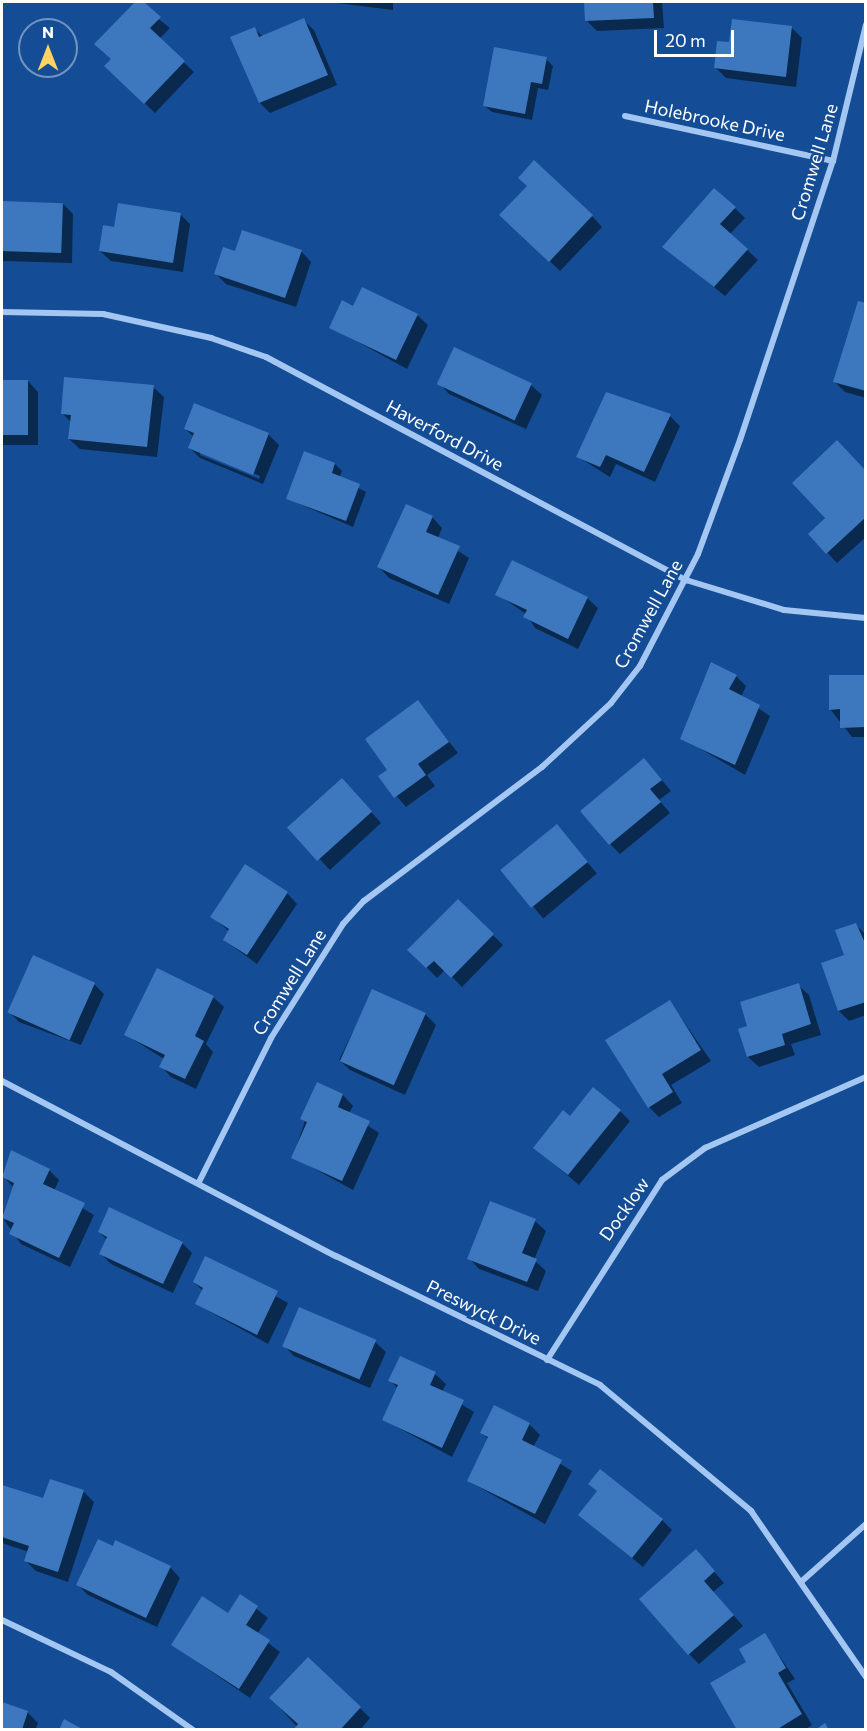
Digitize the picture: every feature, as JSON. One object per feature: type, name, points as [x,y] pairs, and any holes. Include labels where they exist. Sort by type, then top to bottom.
[{"type":"street","name":"Cromwell Lane","points":[[199,1182],[271,1038],[343,924],[388,882],[542,768],[611,703],[639,666],[686,580],[740,440],[833,161],[866,25]]},
{"type":"street","name":"Holebrooke Drive","points":[[625,116],[833,161]]},
{"type":"street","name":"Haverford Drive","points":[[2,312],[134,320],[266,357],[686,580],[784,610],[866,618]]},
{"type":"street","name":"Docklow","points":[[547,1360],[662,1180],[705,1148],[866,1077]]},
{"type":"street","name":"Preswyck Drive","points":[[2,1081],[600,1385],[751,1511],[802,1581],[866,1677]]},
{"type":"street","points":[[802,1581],[866,1524]]},
{"type":"street","points":[[2,1620],[111,1672],[193,1730]]},
{"type":"building","points":[[135,2],[144,2],[161,17],[150,28],[185,61],[144,104],[104,66],[111,59],[94,44]]},
{"type":"building","points":[[584,2],[653,2],[654,18],[585,21]]},
{"type":"building","points":[[304,18],[328,75],[259,103],[230,37],[255,27],[259,37]]},
{"type":"building","points":[[732,19],[792,26],[786,77],[714,68],[717,41],[729,42]]},
{"type":"building","points":[[494,47],[547,57],[542,84],[531,82],[525,114],[483,106]]},
{"type":"building","points":[[534,160],[593,215],[549,262],[499,215],[527,186],[518,178]]},
{"type":"building","points":[[714,188],[736,207],[720,224],[748,249],[714,287],[662,247]]},
{"type":"building","points":[[2,201],[63,203],[61,253],[2,251]]},
{"type":"building","points":[[118,203],[181,213],[173,263],[99,251],[103,225],[114,227]]},
{"type":"building","points":[[242,230],[302,250],[285,298],[214,274],[223,247],[235,251]]},
{"type":"building","points":[[362,287],[418,314],[396,360],[329,328],[342,300],[353,306]]},
{"type":"building","points":[[858,301],[866,303],[866,391],[833,382]]},
{"type":"building","points":[[454,347],[532,383],[515,421],[437,384]]},
{"type":"building","points":[[64,377],[154,385],[147,447],[68,439],[71,415],[61,414]]},
{"type":"building","points":[[2,380],[28,380],[28,435],[2,435]]},
{"type":"building","points":[[606,392],[671,414],[644,472],[606,455],[600,467],[576,457]]},
{"type":"building","points":[[194,403],[269,433],[253,475],[188,448],[194,433],[184,429]]},
{"type":"building","points":[[837,440],[866,471],[866,517],[826,554],[808,534],[825,518],[792,483]]},
{"type":"building","points":[[304,451],[335,463],[332,473],[360,484],[346,521],[286,499]]},
{"type":"building","points":[[406,504],[433,516],[426,532],[460,546],[438,595],[377,567]]},
{"type":"building","points":[[512,560],[588,597],[568,639],[523,617],[527,610],[495,595]]},
{"type":"building","points":[[711,662],[737,675],[729,689],[760,705],[735,765],[680,739]]},
{"type":"building","points":[[829,675],[866,675],[866,727],[840,728],[840,709],[829,710]]},
{"type":"building","points":[[418,700],[449,742],[418,764],[426,775],[394,798],[378,776],[387,770],[365,739]]},
{"type":"building","points":[[644,758],[662,780],[650,789],[661,802],[609,845],[580,811]]},
{"type":"building","points":[[342,778],[372,811],[317,861],[287,828]]},
{"type":"building","points":[[557,824],[588,862],[531,908],[500,870]]},
{"type":"building","points":[[245,864],[288,892],[247,955],[223,940],[229,929],[210,917]]},
{"type":"building","points":[[458,899],[494,934],[451,978],[434,961],[426,968],[407,950]]},
{"type":"building","points":[[856,923],[866,945],[866,1002],[838,1011],[821,963],[844,955],[835,930]]},
{"type":"building","points":[[33,955],[95,983],[69,1040],[7,1013]]},
{"type":"building","points":[[157,968],[214,996],[195,1036],[204,1041],[185,1079],[159,1067],[165,1055],[124,1035]]},
{"type":"building","points":[[799,983],[811,1024],[782,1034],[785,1045],[747,1057],[738,1029],[747,1026],[740,1002]]},
{"type":"building","points":[[372,989],[426,1013],[394,1085],[340,1061]]},
{"type":"building","points":[[670,1000],[701,1050],[662,1074],[673,1092],[648,1108],[605,1040]]},
{"type":"building","points":[[317,1082],[343,1094],[338,1107],[370,1121],[342,1181],[291,1158],[307,1122],[300,1119]]},
{"type":"building","points":[[593,1087],[621,1110],[568,1175],[533,1148],[563,1110],[570,1116]]},
{"type":"building","points":[[11,1150],[50,1169],[43,1184],[85,1203],[59,1258],[9,1234],[14,1223],[2,1218],[14,1183],[2,1177]]},
{"type":"building","points":[[490,1201],[536,1219],[522,1253],[537,1259],[527,1282],[467,1259]]},
{"type":"building","points":[[109,1207],[183,1242],[163,1284],[99,1254],[107,1237],[98,1232]]},
{"type":"building","points":[[205,1256],[278,1291],[257,1335],[195,1304],[203,1288],[193,1282]]},
{"type":"building","points":[[299,1307],[376,1340],[360,1379],[282,1347]]},
{"type":"building","points":[[400,1356],[436,1372],[430,1385],[464,1400],[442,1448],[382,1420],[398,1385],[388,1381]]},
{"type":"building","points":[[494,1405],[530,1423],[522,1440],[562,1460],[535,1514],[467,1481],[488,1437],[480,1433]]},
{"type":"building","points":[[600,1469],[663,1519],[632,1558],[578,1515],[597,1491],[588,1484]]},
{"type":"building","points":[[50,1479],[84,1490],[58,1572],[24,1561],[29,1546],[2,1537],[2,1485],[43,1498]]},
{"type":"building","points":[[98,1539],[113,1546],[115,1540],[171,1566],[146,1618],[76,1585]]},
{"type":"building","points":[[696,1549],[715,1571],[704,1581],[734,1615],[688,1655],[639,1599]]},
{"type":"building","points":[[240,1594],[258,1606],[246,1625],[270,1640],[239,1689],[171,1645],[202,1596],[228,1613]]},
{"type":"building","points":[[765,1633],[786,1668],[778,1673],[802,1714],[776,1730],[737,1730],[710,1683],[746,1662],[739,1649]]},
{"type":"building","points":[[308,1657],[361,1707],[340,1730],[293,1730],[298,1724],[269,1698]]},
{"type":"building","points":[[2,1702],[28,1711],[22,1730],[2,1730]]},
{"type":"building","points":[[64,1719],[84,1730],[59,1730]]},
{"type":"building","points":[[825,1723],[829,1730],[815,1730]]}]
